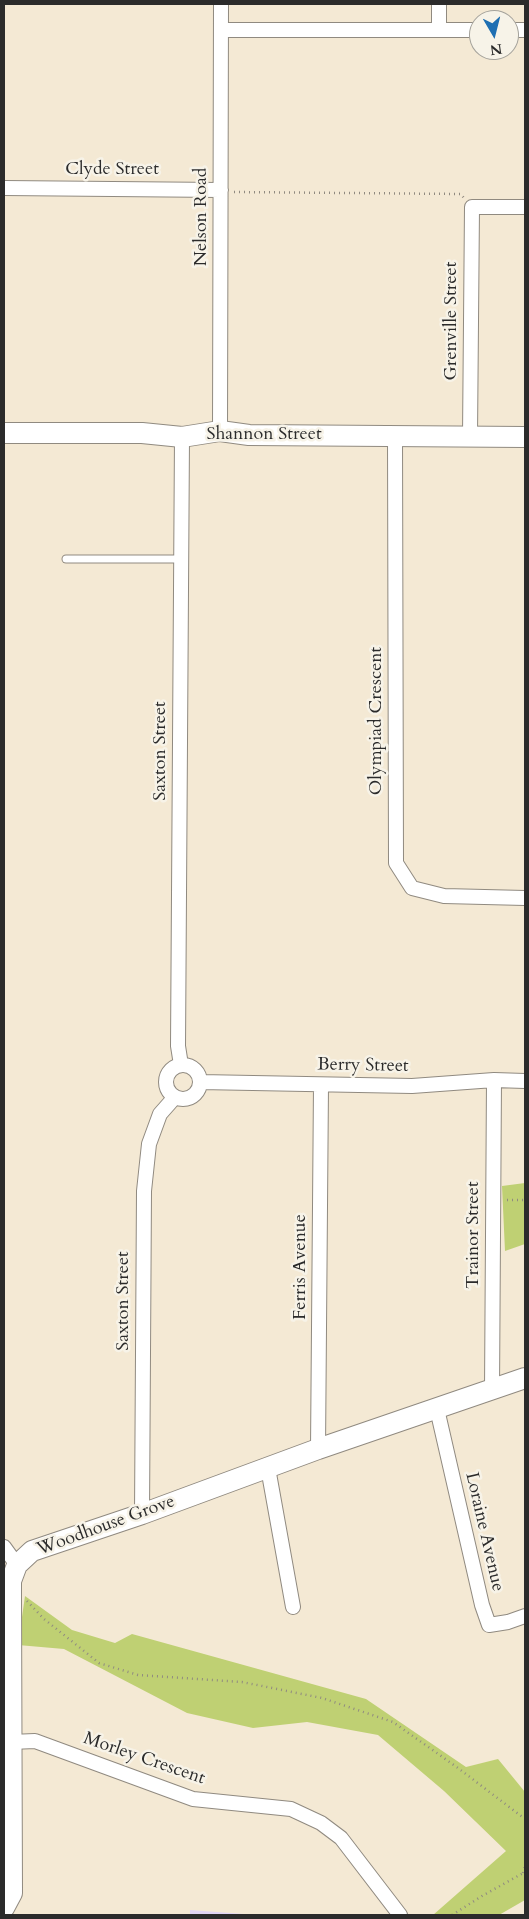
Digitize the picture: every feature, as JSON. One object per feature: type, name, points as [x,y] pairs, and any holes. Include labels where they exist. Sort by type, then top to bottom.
[{"type":"street","name":"Nelson Road","points":[[220,431],[221,4]]},
{"type":"street","points":[[439,4],[439,29]]},
{"type":"street","points":[[221,30],[469,30]]},
{"type":"street","name":"Clyde Street","points":[[4,188],[220,190]]},
{"type":"street","points":[[472,207],[525,207]]},
{"type":"street","name":"Grenville Street","points":[[470,436],[472,207]]},
{"type":"street","name":"Shannon Street","points":[[4,433],[142,434],[182,437],[220,431],[249,434],[525,437]]},
{"type":"street","name":"Olympiad Crescent","points":[[396,436],[396,863],[412,888],[444,896],[525,898]]},
{"type":"street","name":"Saxton Street","points":[[181,1066],[178,1046],[182,437]]},
{"type":"street","points":[[181,1066],[188,1066],[194,1070],[200,1082],[197,1091],[190,1098],[175,1097],[167,1088],[168,1074],[173,1069],[181,1066]]},
{"type":"street","name":"Berry Street","points":[[200,1082],[412,1086],[494,1080],[525,1080]]},
{"type":"street","name":"Trainor Street","points":[[492,1390],[494,1080]]},
{"type":"street","name":"Ferris Avenue","points":[[318,1449],[321,1084]]},
{"type":"street","name":"Saxton Street","points":[[142,1514],[144,1191],[149,1144],[160,1114],[175,1097]]},
{"type":"street","name":"Woodhouse Grove","points":[[4,1908],[12,1893],[11,1742],[8,1692],[11,1581],[17,1565],[32,1551],[142,1514],[318,1449],[525,1378]]},
{"type":"street","name":"Loraine Avenue","points":[[437,1409],[482,1605],[489,1625],[508,1622],[525,1616]]},
{"type":"street","points":[[268,1468],[293,1606]]},
{"type":"street","points":[[4,1547],[17,1565]]},
{"type":"street","name":"Morley Crescent","points":[[11,1742],[35,1741],[193,1799],[291,1809],[321,1823],[342,1838],[400,1915]]},
{"type":"lane","points":[[66,559],[181,559]]},
{"type":"path","points":[[220,190],[238,193],[461,194],[472,207]]},
{"type":"path","points":[[507,1200],[525,1200]]},
{"type":"path","points":[[11,1598],[24,1598],[44,1619],[99,1664],[138,1675],[242,1682],[322,1698],[393,1722],[525,1819]]},
{"type":"path","points":[[452,1915],[524,1873],[525,1866]]},
{"type":"shaded area","points":[[190,1910],[257,1915],[190,1915]]},
{"type":"green space","points":[[525,1183],[525,1244],[505,1251],[502,1186]]},
{"type":"green space","points":[[25,1596],[72,1630],[115,1643],[132,1634],[366,1699],[466,1767],[498,1759],[525,1792],[525,1900],[499,1915],[433,1915],[506,1851],[444,1791],[378,1735],[307,1722],[253,1728],[187,1713],[64,1649],[18,1645]]}]
